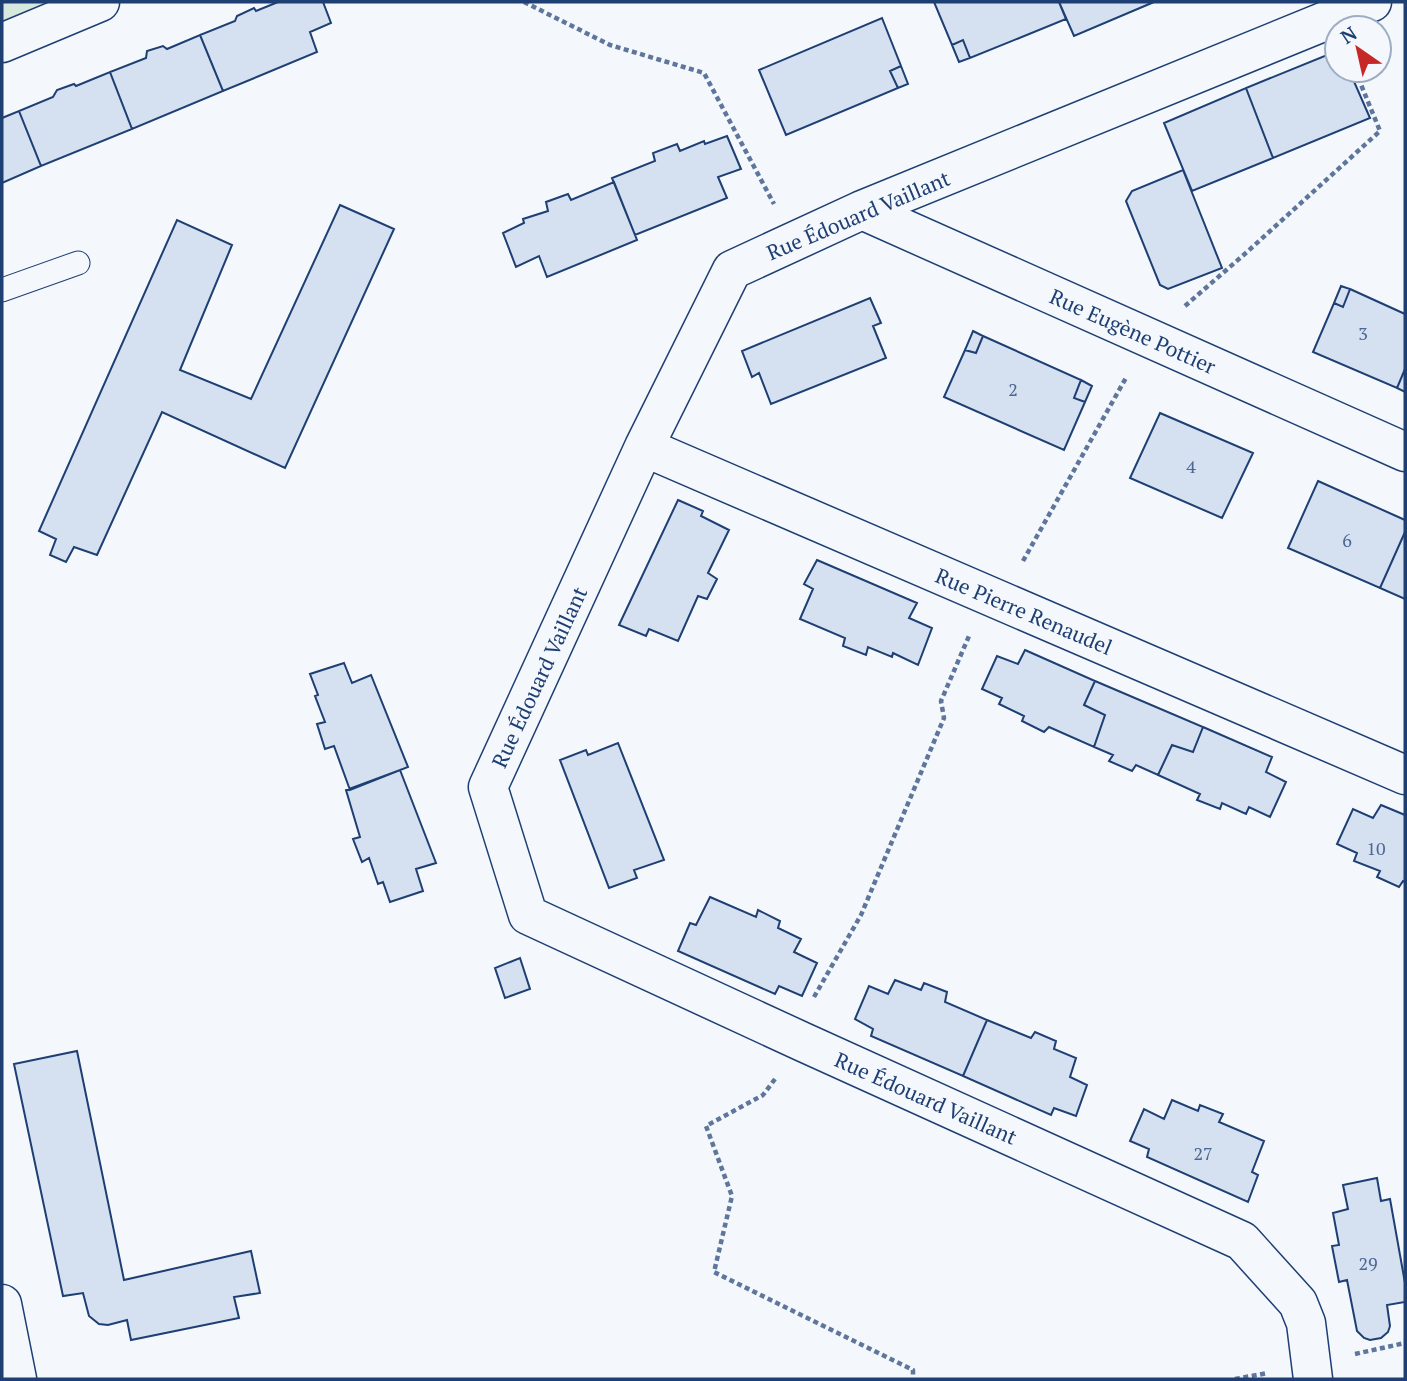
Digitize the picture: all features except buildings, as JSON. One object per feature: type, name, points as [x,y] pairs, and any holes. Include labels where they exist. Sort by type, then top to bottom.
[{"type":"street","points":[[2,43],[100,2]]},
{"type":"street","name":"Rue Édouard Vaillant","points":[[1312,1372],[1306,1323],[1298,1303],[1242,1241],[528,915],[488,787],[643,447],[732,270],[862,210],[1372,2]]},
{"type":"street","name":"Rue Eugène Pottier","points":[[862,210],[1405,452]]},
{"type":"street","name":"Rue Pierre Renaudel","points":[[643,447],[1405,775]]},
{"type":"street","points":[[2,1304],[17,1379]]},
{"type":"lane","points":[[2,290],[78,263]]},
{"type":"path","points":[[524,2],[610,45],[704,73],[794,241]]},
{"type":"path","points":[[1247,252],[1380,131],[1361,84]]},
{"type":"path","points":[[811,1002],[861,915],[944,718],[941,701],[970,634],[1000,601],[1042,526]]},
{"type":"path","points":[[803,1042],[763,1094],[706,1126],[732,1196],[714,1272],[913,1370],[913,1379]]},
{"type":"path","points":[[1235,1379],[1270,1372]]},
{"type":"shaded area","points":[[2,2],[66,2],[2,28]]}]
